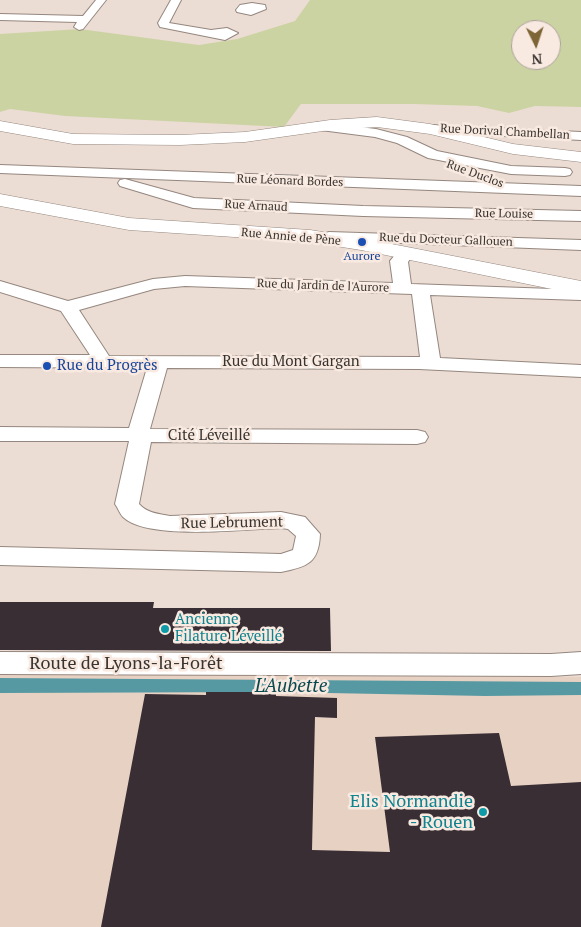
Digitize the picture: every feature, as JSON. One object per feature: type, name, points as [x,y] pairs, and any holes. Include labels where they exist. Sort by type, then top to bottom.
[{"type":"street","points":[[79,28],[101,0]]},
{"type":"street","points":[[176,0],[163,23],[164,25],[211,32]]},
{"type":"street","points":[[3,18],[16,6]]},
{"type":"street","points":[[3,18],[86,19]]},
{"type":"street","points":[[0,126],[73,138],[136,140],[228,139],[318,126],[377,122],[430,129],[513,149],[581,157]]},
{"type":"street","points":[[318,126],[376,133],[402,140],[433,155],[511,170],[564,172]]},
{"type":"street","name":"Rue Dorival Chambellan","points":[[430,129],[581,136]]},
{"type":"street","name":"Rue Duclos","points":[[433,155],[443,163],[518,189]]},
{"type":"street","name":"Rue Léonard Bordes","points":[[0,170],[581,191]]},
{"type":"street","name":"Rue Arnaud","points":[[90,173],[193,202],[362,211],[426,212]]},
{"type":"street","name":"Rue Annie de Pène","points":[[0,200],[129,224],[310,236],[581,288]]},
{"type":"street","points":[[426,212],[516,243]]},
{"type":"street","name":"Rue Louise","points":[[426,212],[581,216]]},
{"type":"street","points":[[558,215],[581,212]]},
{"type":"street","name":"Rue du Docteur Gallouen","points":[[310,236],[581,245]]},
{"type":"street","points":[[406,253],[399,261],[412,290],[431,363]]},
{"type":"street","name":"Rue du Jardin de l'Aurore","points":[[68,307],[153,284],[185,281],[581,295]]},
{"type":"street","points":[[0,286],[68,307],[103,360]]},
{"type":"street","name":"Rue du Mont Gargan","points":[[0,361],[431,363],[581,371]]},
{"type":"street","name":"Rue Lebrument","points":[[0,556],[281,564],[300,560],[307,551],[308,534],[296,523],[280,520],[170,524],[148,520],[132,512],[127,504],[141,436],[140,426],[159,361]]},
{"type":"street","name":"Cité Léveillé","points":[[0,434],[417,437]]},
{"type":"street","name":"Route de Lyons-la-Forêt","points":[[0,663],[551,665],[581,663]]},
{"type":"shaded area","points":[[0,674],[581,677],[581,927],[0,927]]},
{"type":"green space","points":[[310,0],[581,0],[581,107],[535,106],[509,113],[477,106],[301,104],[284,127],[65,116],[10,109],[0,112],[0,34],[80,29],[199,45],[237,39],[295,21]]},
{"type":"water","name":"L'Aubette","points":[[0,678],[581,682],[581,695],[485,696],[276,692],[0,693]]},
{"type":"building","name":"Ancienne Filature Léveillé","points":[[0,602],[154,602],[153,608],[330,608],[331,651],[0,650]]},
{"type":"building","name":"Elis Normandie - Rouen","points":[[206,692],[276,692],[276,696],[337,698],[337,718],[315,717],[312,850],[390,852],[375,737],[499,733],[511,786],[581,782],[581,927],[101,927],[145,694],[206,695]]},
{"type":"place","name":"Aurore","points":[[362,242]]},
{"type":"place","name":"Rue du Progrès","points":[[47,366]]},
{"type":"place","name":"Ancienne Filature Léveillé","points":[[165,629]]},
{"type":"place","name":"Elis Normandie - Rouen","points":[[483,812]]}]
